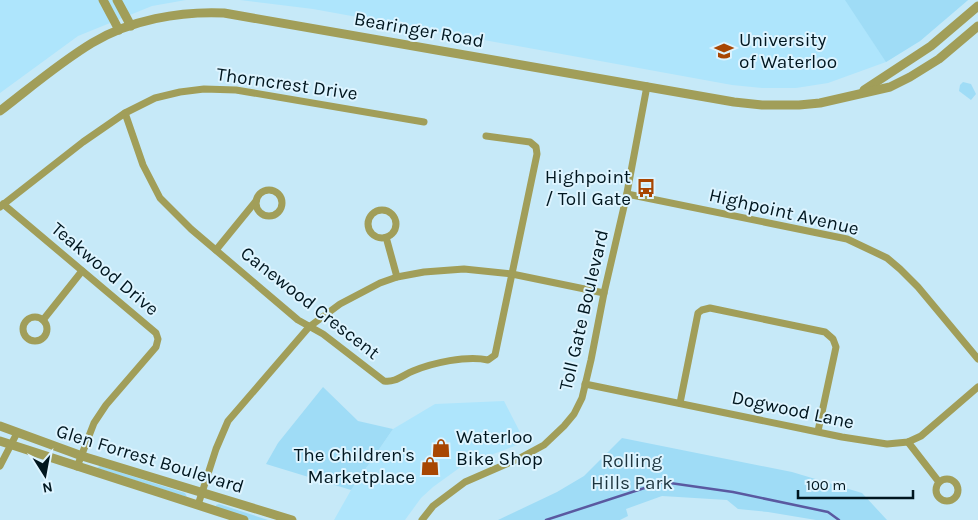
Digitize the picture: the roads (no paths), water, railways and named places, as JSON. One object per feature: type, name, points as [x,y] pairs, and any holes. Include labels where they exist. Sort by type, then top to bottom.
[{"type":"street","points":[[103,0],[119,30]]},
{"type":"street","points":[[116,0],[131,26]]},
{"type":"street","name":"Bearinger Road","points":[[857,94],[931,46],[978,6]]},
{"type":"street","name":"Bearinger Road","points":[[0,112],[69,59],[93,43],[119,30],[182,14],[203,12],[224,13],[734,102],[782,106],[820,103],[890,87],[939,59],[978,26]]},
{"type":"street","name":"Toll Gate Boulevard","points":[[422,520],[433,506],[459,486],[544,445],[555,436],[574,414],[582,398],[627,194],[647,86]]},
{"type":"street","name":"Thorncrest Drive","points":[[1,205],[125,112],[156,97],[180,92],[214,89],[236,90],[424,122]]},
{"type":"street","name":"Canewood Crescent","points":[[125,112],[143,164],[160,198],[191,229],[308,327],[323,334],[384,381],[390,382],[411,371],[433,364],[482,358],[488,360],[494,356],[512,274]]},
{"type":"street","points":[[486,136],[530,142],[536,147],[537,154],[512,274]]},
{"type":"street","name":"Highpoint Avenue","points":[[627,194],[847,239],[867,247],[887,258],[903,272],[978,359]]},
{"type":"street","points":[[216,250],[256,201]]},
{"type":"street","name":"Teakwood Drive","points":[[1,205],[156,333],[158,339],[156,347],[106,405],[94,423],[77,467]]},
{"type":"street","points":[[385,210],[394,216],[395,229],[393,233],[386,237],[374,235],[369,228],[369,219],[376,211],[385,210]]},
{"type":"street","points":[[386,237],[397,277]]},
{"type":"street","points":[[198,506],[225,426],[242,403],[308,327],[340,304],[380,283],[397,277],[424,272],[464,269],[512,274],[604,293]]},
{"type":"street","points":[[43,320],[82,271]]},
{"type":"street","points":[[680,403],[698,313],[710,308],[825,332],[833,339],[836,347],[818,431]]},
{"type":"street","name":"Dogwood Lane","points":[[585,384],[866,442],[887,444],[908,442],[921,436],[978,387]]},
{"type":"street","name":"Glen Forrest Boulevard","points":[[0,426],[82,456],[292,520]]},
{"type":"street","points":[[0,466],[17,433]]},
{"type":"street","name":"Glen Forrest Boulevard","points":[[0,441],[244,520]]},
{"type":"street","points":[[908,442],[940,482]]},
{"type":"waterway","points":[[546,520],[663,482],[733,492],[828,512],[839,520]]},
{"type":"place","name":"University of Waterloo","points":[[724,51]]},
{"type":"place","name":"Highpoint / Toll Gate","points":[[646,188]]},
{"type":"place","name":"Waterloo Bike Shop","points":[[441,448]]},
{"type":"place","name":"The Children's Marketplace","points":[[430,466]]},
{"type":"park label","name":"Rolling Hills Park","points":[[632,472]]}]
